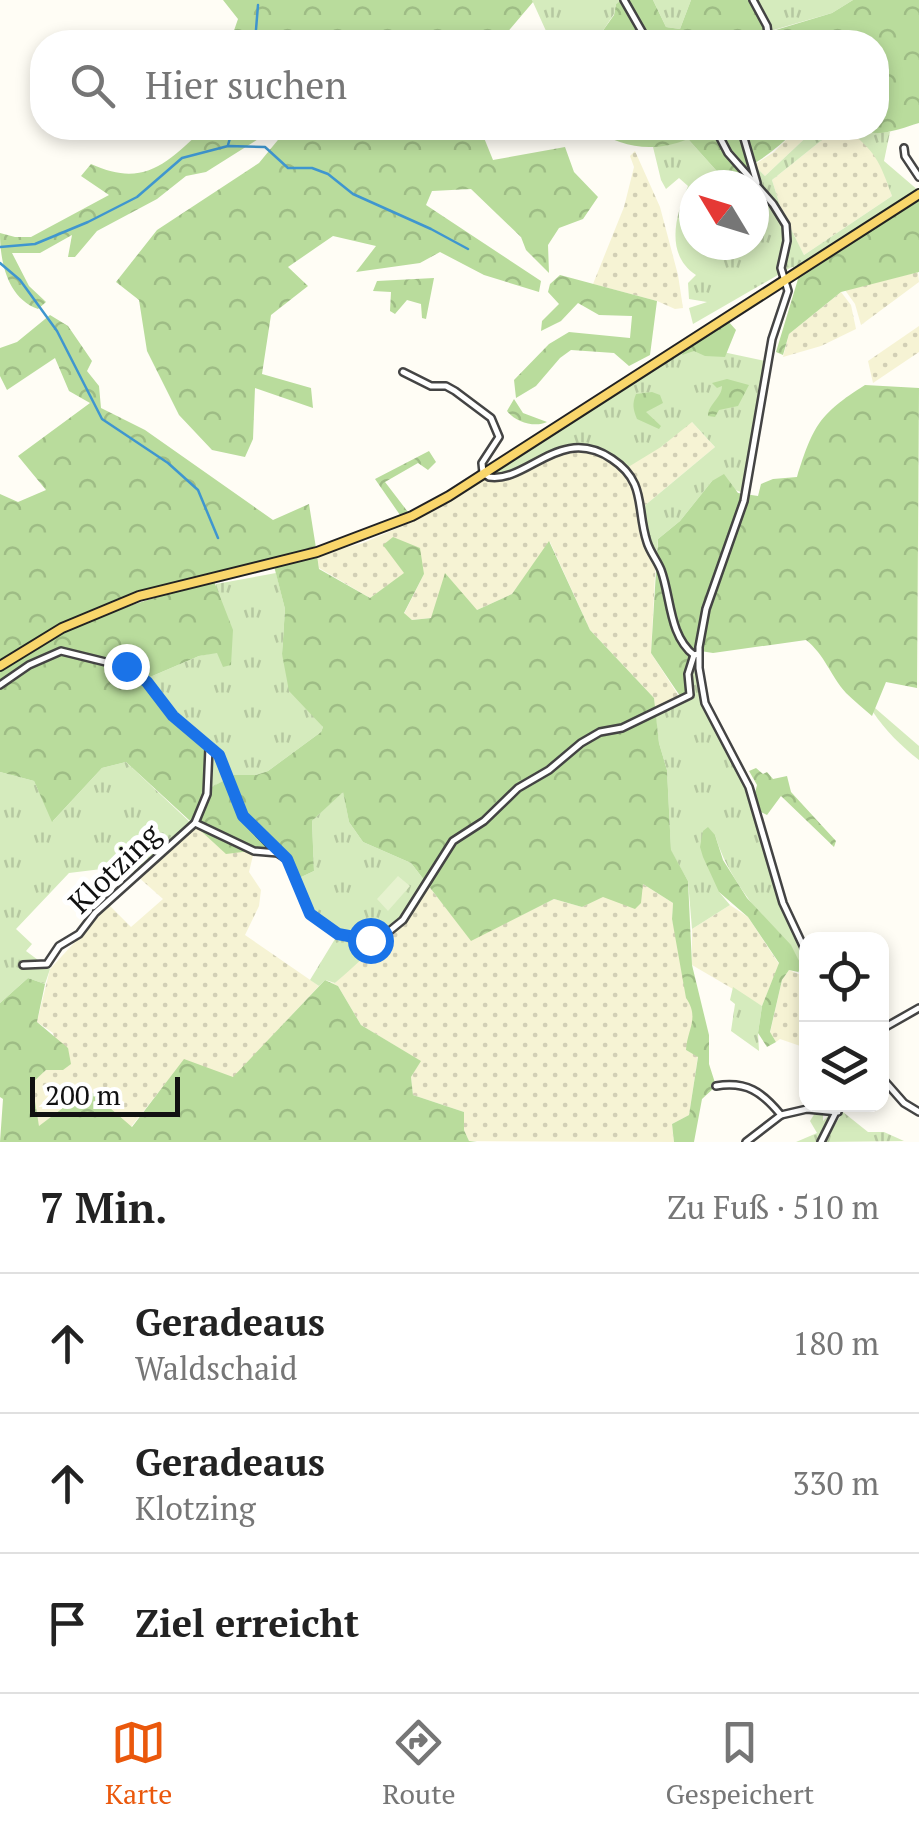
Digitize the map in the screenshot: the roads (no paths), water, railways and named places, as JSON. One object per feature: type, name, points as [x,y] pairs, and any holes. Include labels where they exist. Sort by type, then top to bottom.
[{"type":"main road","points":[[0,666],[62,628],[139,596],[317,552],[424,509],[919,194]]},
{"type":"street","points":[[624,0],[641,30]]},
{"type":"street","points":[[753,0],[768,30]]},
{"type":"street","points":[[721,140],[743,170]]},
{"type":"street","points":[[745,140],[754,170]]},
{"type":"street","points":[[904,148],[919,178]]},
{"type":"street","points":[[0,685],[29,665],[61,651],[126,666],[147,682],[173,716],[210,745],[224,765],[243,816],[287,859],[310,914],[348,937],[381,938],[403,920],[453,841],[484,821],[518,788],[549,770],[581,742],[600,732],[622,728],[690,695],[688,674],[744,501],[767,364],[788,290],[781,268],[786,226],[769,202]]},
{"type":"street","points":[[404,372],[431,386],[449,388],[492,418],[499,436],[482,463],[483,472],[496,478],[556,453],[582,448],[596,450],[618,464],[638,492],[646,540],[660,566],[677,632],[696,655],[706,703],[749,787],[783,903],[799,937]]},
{"type":"street","points":[[195,823],[207,794],[210,745]]},
{"type":"street","name":"Klotzing","points":[[22,965],[47,964],[60,946],[79,934],[153,858],[195,823],[254,851],[278,853]]},
{"type":"street","points":[[889,1025],[919,1008]]},
{"type":"street","points":[[716,1086],[752,1087],[782,1115]]},
{"type":"street","points":[[889,1086],[904,1103],[919,1112]]},
{"type":"street","points":[[746,1142],[782,1115],[799,1111]]},
{"type":"street","points":[[820,1142],[837,1112]]},
{"type":"waterway","points":[[256,30],[258,5]]},
{"type":"waterway","points":[[228,145],[229,140]]},
{"type":"waterway","points":[[0,247],[35,244],[88,222],[137,197],[182,158],[228,146],[265,147],[288,168],[312,168],[328,174],[353,194],[468,249]]},
{"type":"waterway","points":[[0,263],[20,280],[57,331],[102,419],[168,463],[198,490],[218,538]]}]
